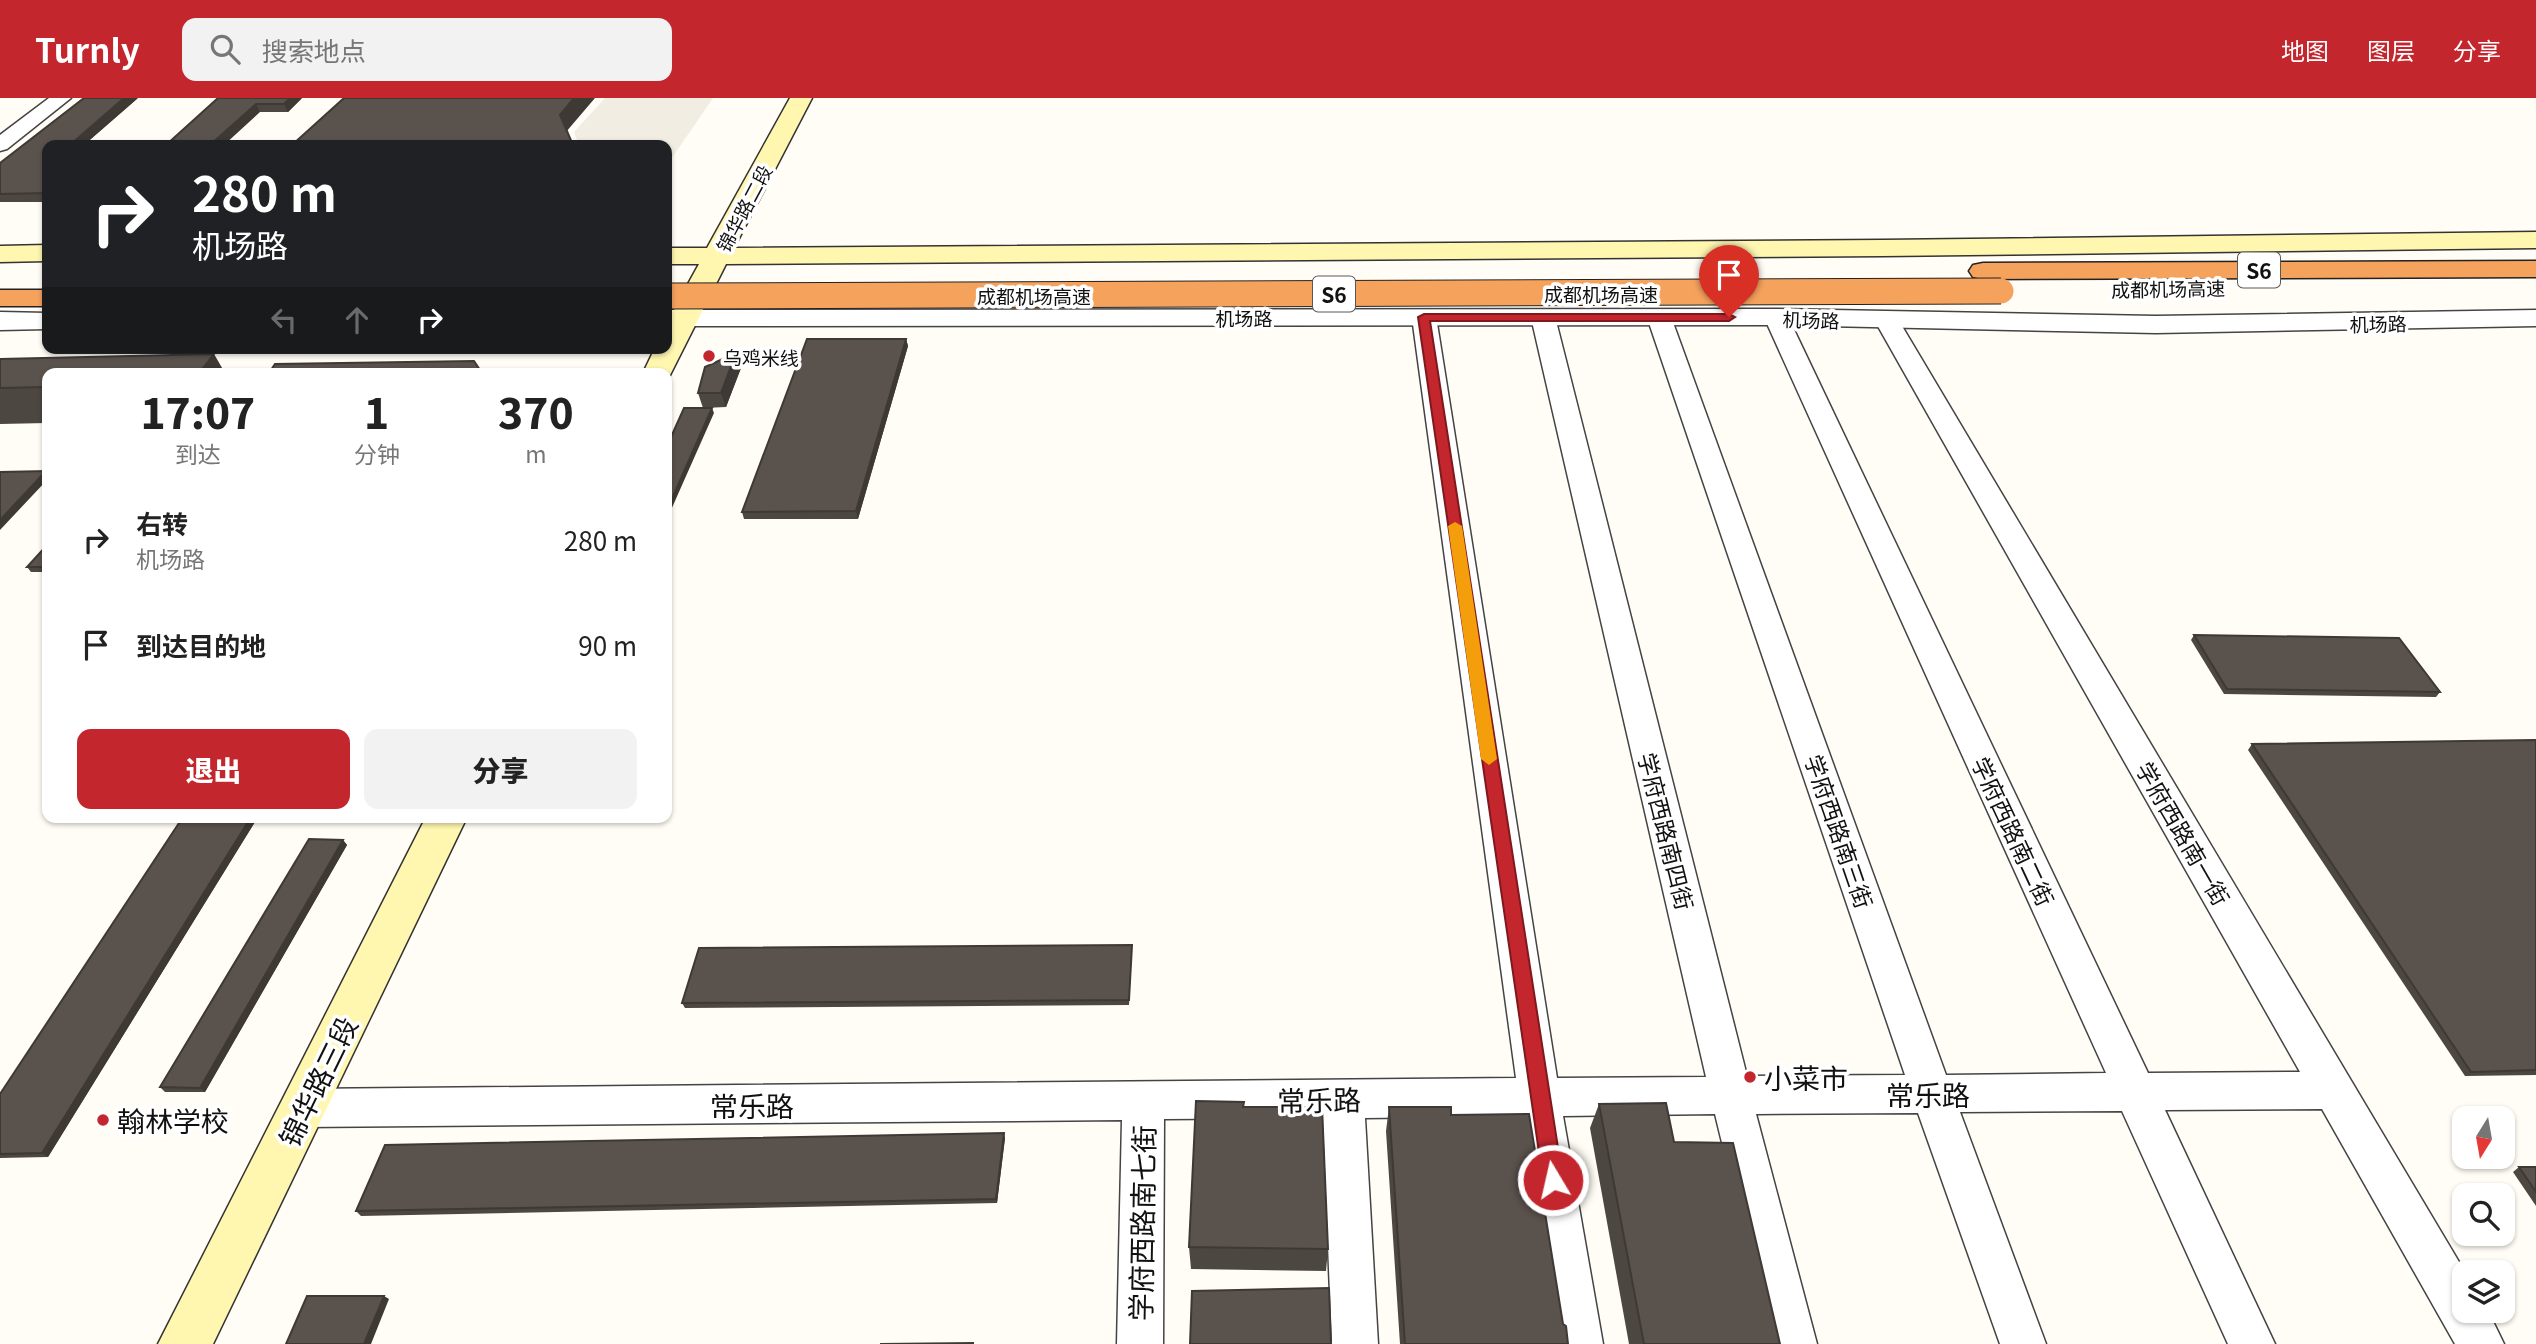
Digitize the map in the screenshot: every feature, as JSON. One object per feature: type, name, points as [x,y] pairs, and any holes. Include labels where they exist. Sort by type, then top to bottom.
[{"type":"highway","name":"成都机场高速","points":[[672,274],[1689,269],[2536,269]]},
{"type":"highway","points":[[0,274],[42,274]]},
{"type":"highway","name":"成都机场高速","points":[[672,311],[2001,291],[2536,286]]},
{"type":"highway","points":[[0,298],[42,298]]},
{"type":"main road","name":"锦华路二段","points":[[672,311],[718,256],[801,98]]},
{"type":"main road","points":[[672,256],[2536,240]]},
{"type":"main road","points":[[2472,241],[2536,247]]},
{"type":"main road","points":[[0,254],[42,253]]},
{"type":"main road","name":"锦华路三段","points":[[186,1344],[444,823]]},
{"type":"street","points":[[0,121],[32,98]]},
{"type":"street","points":[[0,145],[61,98]]},
{"type":"street","name":"机场路","points":[[672,311],[2378,323],[2536,318]]},
{"type":"street","points":[[1424,317],[1539,1098],[1580,1344]]},
{"type":"street","name":"学府西路南四街","points":[[1543,317],[1731,1096],[1794,1344]]},
{"type":"street","name":"学府西路南三街","points":[[1659,317],[1932,1094],[2023,1344]]},
{"type":"street","name":"学府西路南二街","points":[[1776,317],[2252,1344]]},
{"type":"street","points":[[0,321],[42,321]]},
{"type":"street","name":"学府西路南一街","points":[[1887,321],[2481,1344]]},
{"type":"street","name":"常乐路","points":[[303,1108],[2334,1090]]},
{"type":"street","points":[[1343,1099],[1355,1344]]},
{"type":"street","name":"学府西路南七街","points":[[1140,1344],[1143,1101]]},
{"type":"shaded area","points":[[605,98],[713,98],[672,158],[672,140],[577,140],[574,132]]},
{"type":"building","points":[[84,98],[124,98],[76,140],[42,140],[42,193],[0,194],[0,163]]},
{"type":"building","points":[[218,98],[290,98],[284,104],[256,104],[216,140],[172,140]]},
{"type":"building","points":[[344,98],[574,98],[560,115],[571,140],[298,140]]},
{"type":"building","points":[[807,339],[906,339],[856,511],[742,512]]},
{"type":"building","points":[[736,353],[721,393],[698,393],[705,367]]},
{"type":"building","points":[[214,354],[203,368],[42,368],[42,387],[0,388],[0,359]]},
{"type":"building","points":[[474,361],[479,368],[272,368],[275,364]]},
{"type":"building","points":[[684,408],[712,408],[672,499],[672,435]]},
{"type":"building","points":[[42,471],[42,475],[0,520],[0,472]]},
{"type":"building","points":[[42,550],[42,567],[27,567]]},
{"type":"building","points":[[2194,635],[2399,638],[2440,692],[2227,689]]},
{"type":"building","points":[[2536,740],[2536,1070],[2471,1072],[2252,744]]},
{"type":"building","points":[[179,823],[247,823],[42,1153],[0,1154],[0,1094]]},
{"type":"building","points":[[309,839],[343,840],[200,1088],[160,1087]]},
{"type":"building","points":[[1132,945],[1129,1000],[682,1003],[699,948]]},
{"type":"building","points":[[1196,1101],[1244,1102],[1243,1107],[1322,1107],[1328,1249],[1189,1247]]},
{"type":"building","points":[[1666,1103],[1674,1142],[1733,1143],[1780,1344],[1644,1344],[1599,1104]]},
{"type":"building","points":[[1389,1107],[1451,1107],[1451,1115],[1529,1114],[1568,1344],[1405,1344]]},
{"type":"building","points":[[1004,1133],[996,1199],[356,1211],[385,1145]]},
{"type":"building","points":[[2519,1167],[2536,1167],[2536,1192]]},
{"type":"building","points":[[1329,1288],[1331,1344],[1190,1344],[1192,1291]]},
{"type":"building","points":[[307,1296],[384,1296],[364,1344],[286,1344]]},
{"type":"building","points":[[973,1343],[973,1344],[880,1344]]},
{"type":"slow traffic","points":[[1455,526],[1489,759]]},
{"type":"place","name":"乌鸡米线","points":[[709,356]]},
{"type":"place","name":"小菜市","points":[[1750,1077]]},
{"type":"place","name":"翰林学校","points":[[103,1120]]},
{"type":"route","points":[[1553,1180],[1424,317],[1729,317]]}]
